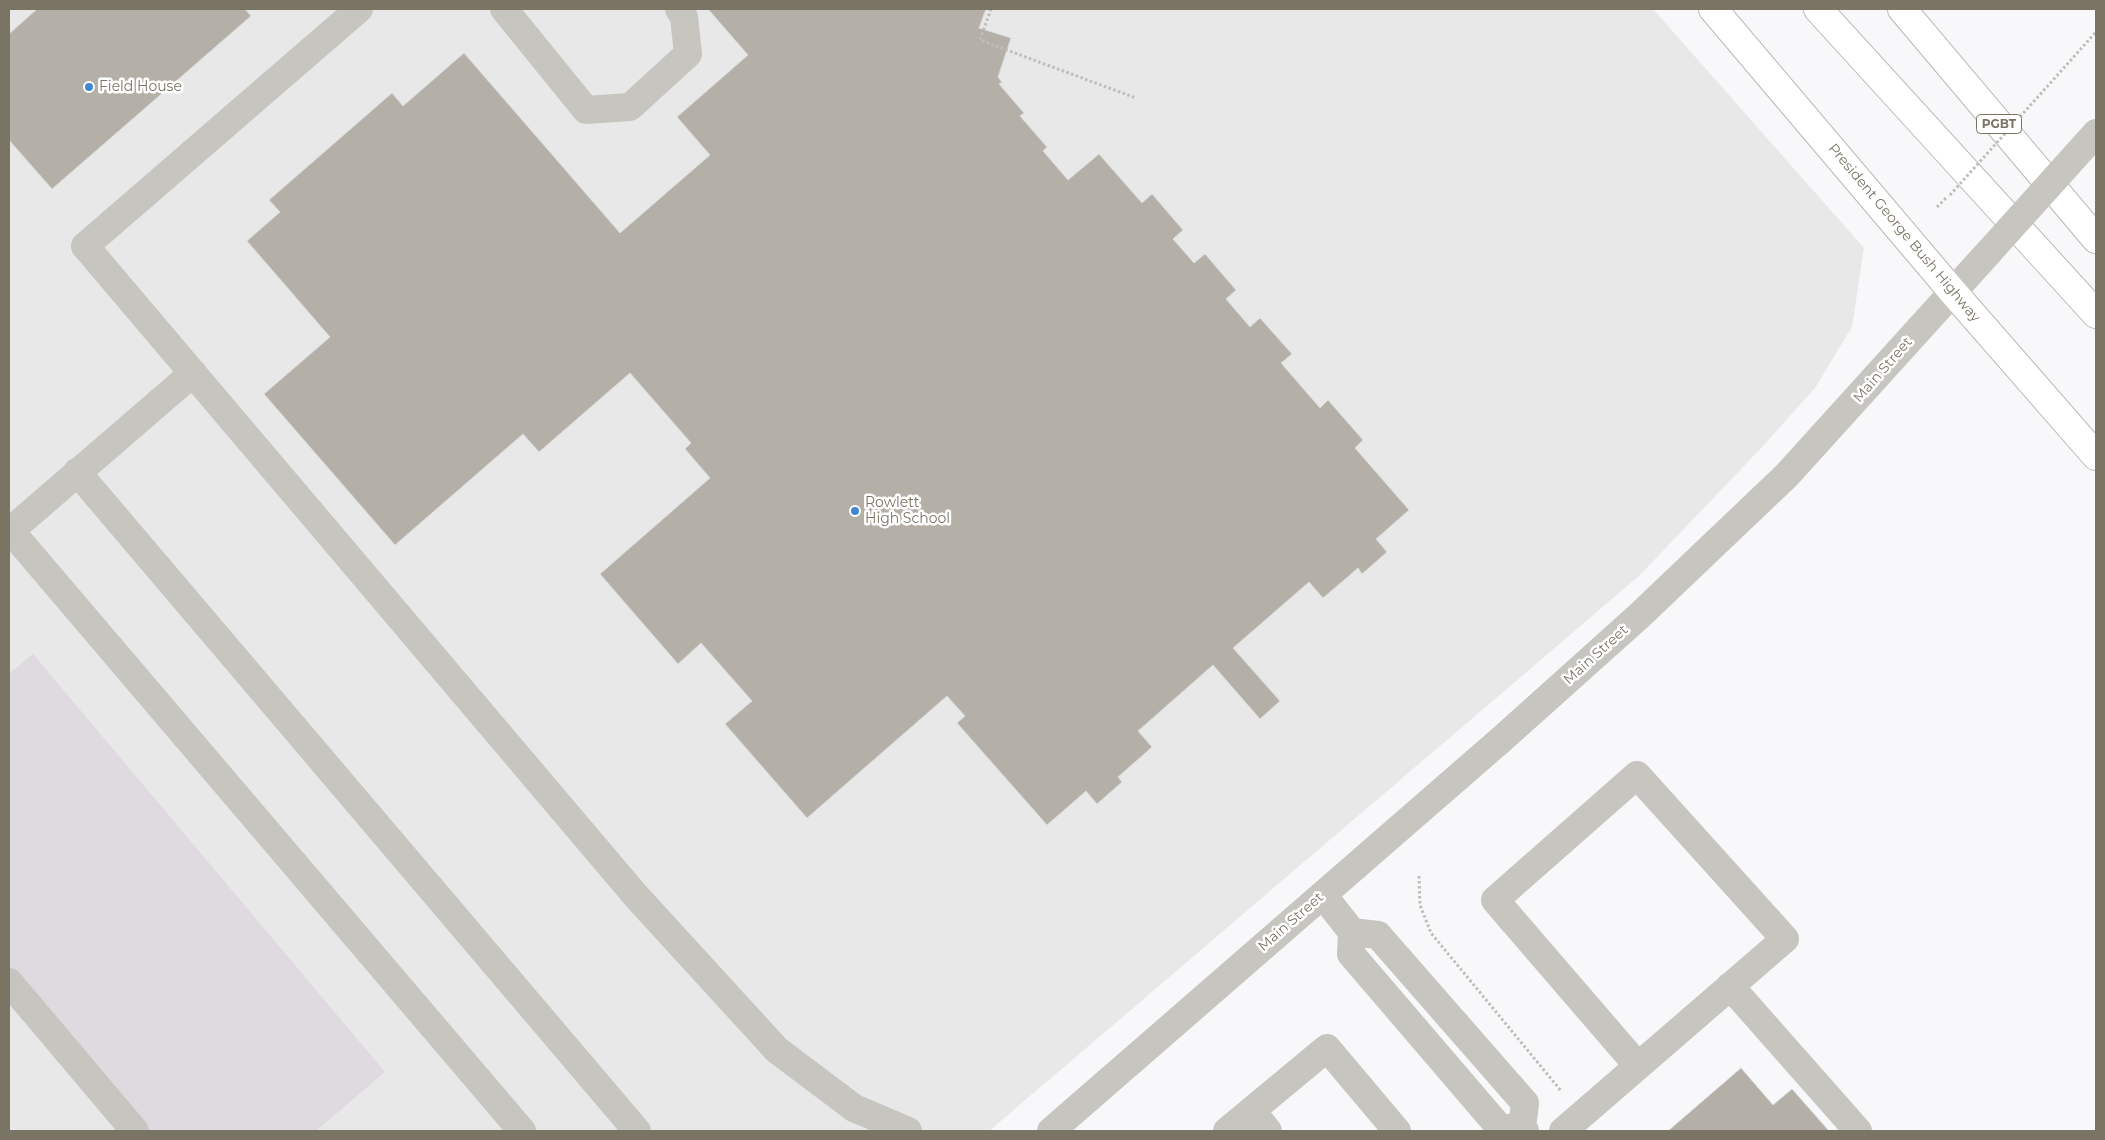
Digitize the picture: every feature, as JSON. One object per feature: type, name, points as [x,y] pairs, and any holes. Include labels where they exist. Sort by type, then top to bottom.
[{"type":"main road","name":"President George Bush Highway","points":[[1712,9],[1952,291],[2096,456]]},
{"type":"main road","points":[[1818,9],[2096,314]]},
{"type":"main road","name":"PGBT","points":[[1902,9],[2096,239]]},
{"type":"street","points":[[359,9],[85,246],[636,896],[777,1050],[854,1108],[908,1131]]},
{"type":"street","points":[[504,9],[586,110],[630,107],[688,54],[684,17],[679,9]]},
{"type":"street","name":"Main Street","points":[[1051,1131],[1511,732],[1639,616],[1787,475],[2096,133]]},
{"type":"street","points":[[193,373],[10,531],[522,1131]]},
{"type":"street","points":[[77,472],[638,1131]]},
{"type":"street","points":[[1573,1123],[1785,939],[1637,775],[1496,900],[1638,1066]]},
{"type":"street","points":[[1323,895],[1352,932],[1351,954],[1500,1128],[1524,1130],[1525,1103],[1378,935],[1352,932]]},
{"type":"street","points":[[9,982],[135,1131]]},
{"type":"street","points":[[1730,986],[1858,1131]]},
{"type":"street","points":[[1405,1017],[1430,996]]},
{"type":"street","points":[[1227,1131],[1260,1121],[1327,1048],[1397,1131]]},
{"type":"path","points":[[991,9],[980,40],[1136,98]]},
{"type":"path","points":[[1936,207],[1950,195],[2096,32]]},
{"type":"path","points":[[1419,876],[1420,905],[1431,932],[1573,1123]]},
{"type":"shaded area","name":"Rowlett High School","points":[[9,9],[1653,9],[1864,248],[1852,327],[1815,388],[1764,445],[1639,576],[989,1131],[9,1131]]},
{"type":"shaded area","points":[[33,654],[385,1072],[316,1131],[116,1131],[9,1004],[9,674]]},
{"type":"building","name":"Field House","points":[[37,9],[245,9],[251,16],[52,189],[9,140],[9,34]]},
{"type":"building","name":"Rowlett High School","points":[[708,9],[986,9],[979,28],[1011,38],[998,77],[1002,82],[999,84],[1024,113],[1020,116],[1047,147],[1043,151],[1068,180],[1099,154],[1142,203],[1152,194],[1183,230],[1173,239],[1194,263],[1205,254],[1236,290],[1226,299],[1250,327],[1260,318],[1292,354],[1281,363],[1320,408],[1328,400],[1363,440],[1355,448],[1409,510],[1376,539],[1387,552],[1362,574],[1358,568],[1323,598],[1309,582],[1233,648],[1280,701],[1260,719],[1213,665],[1138,731],[1152,747],[1118,777],[1122,782],[1097,804],[1086,791],[1047,825],[957,723],[965,716],[947,696],[807,818],[725,724],[752,701],[701,643],[678,664],[600,574],[710,478],[685,449],[691,443],[630,373],[539,452],[523,434],[395,545],[264,394],[330,337],[247,241],[280,212],[269,200],[392,93],[403,106],[464,53],[620,233],[710,155],[677,117],[748,55]]},
{"type":"building","points":[[1741,1068],[1773,1105],[1792,1089],[1829,1131],[1668,1131]]},
{"type":"place","name":"Field House","points":[[89,87]]},
{"type":"place","name":"Rowlett High School","points":[[855,511]]}]
